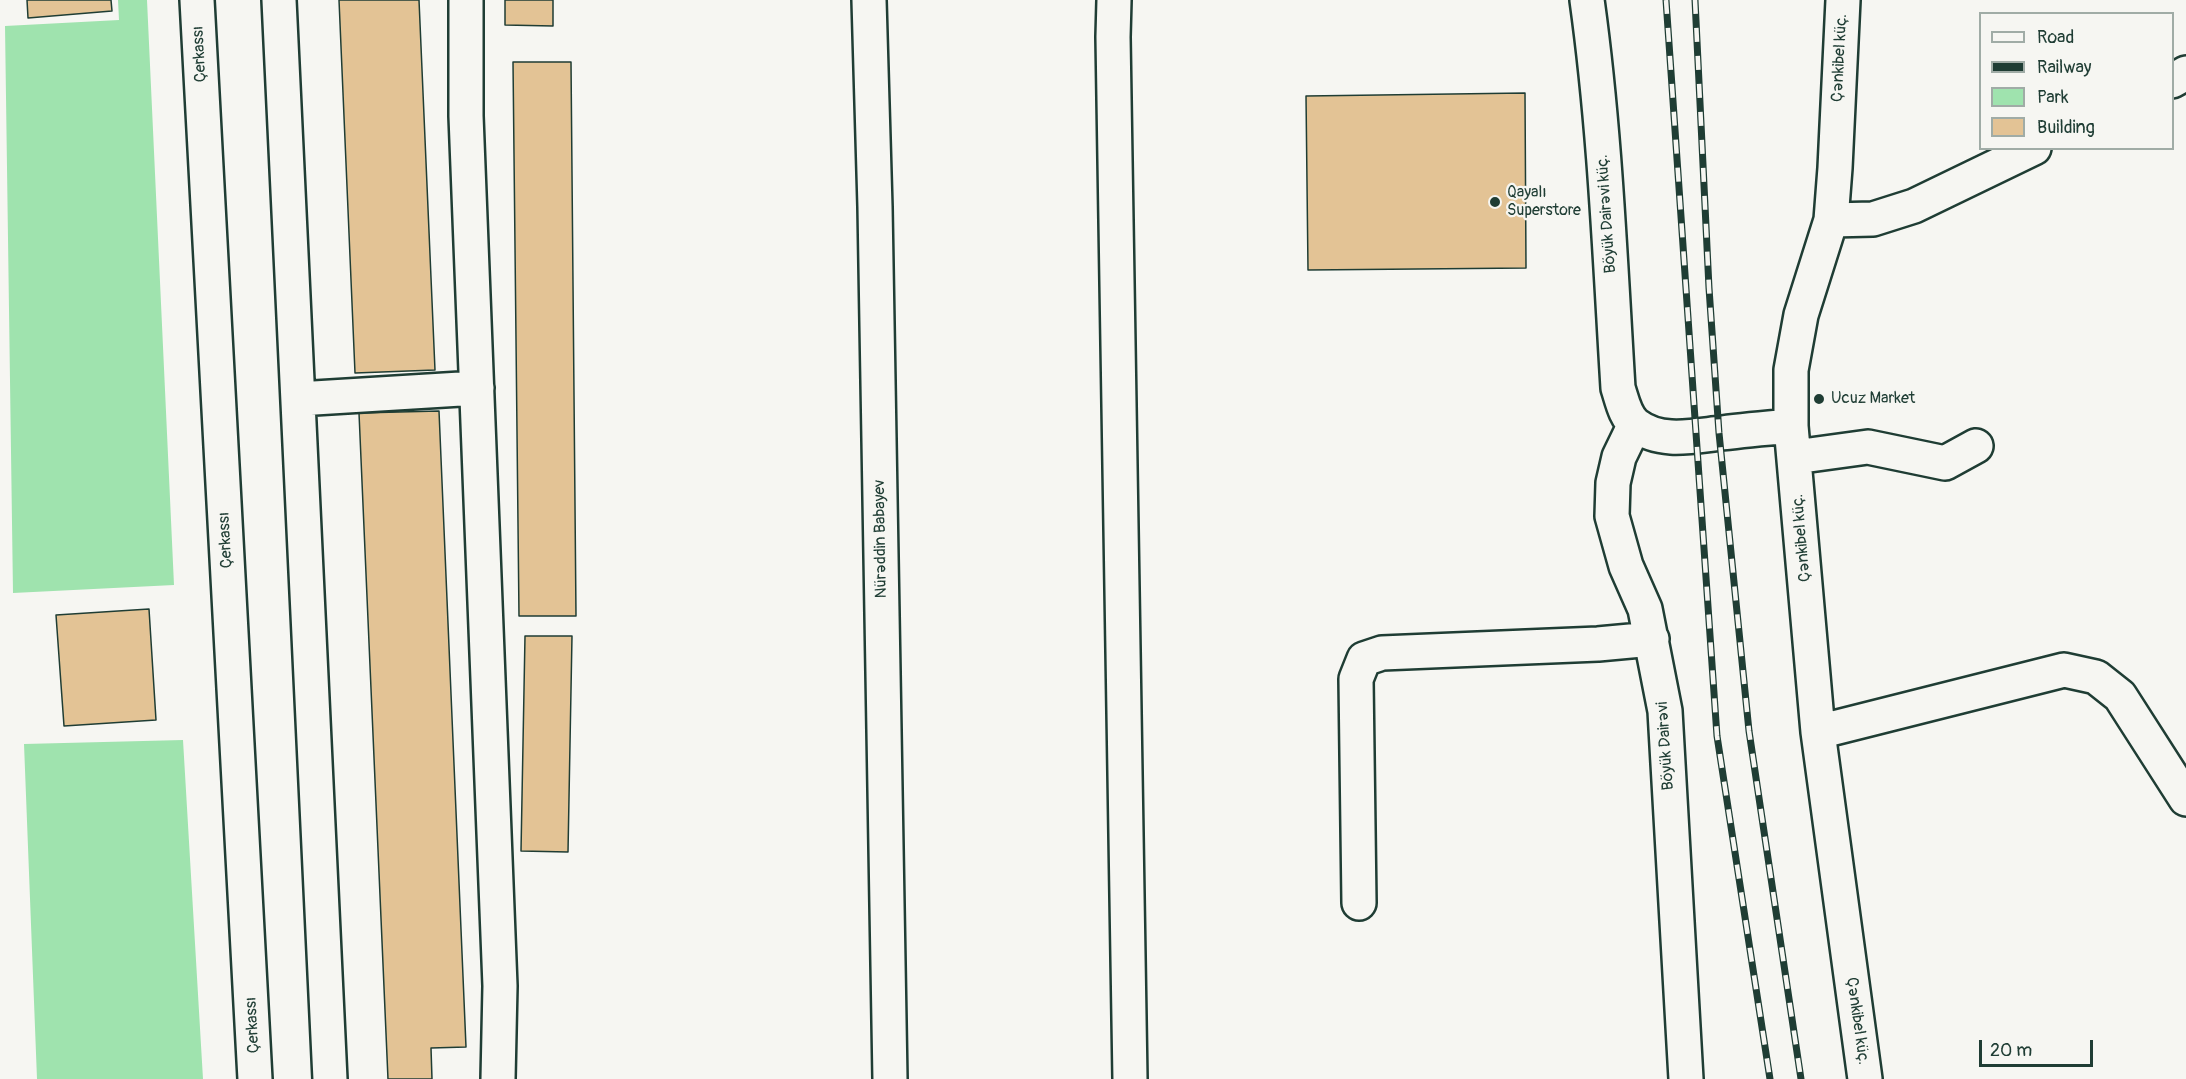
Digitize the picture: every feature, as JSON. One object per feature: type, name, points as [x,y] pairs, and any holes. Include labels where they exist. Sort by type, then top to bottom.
[{"type":"street","name":"Çerkassı","points":[[198,0],[255,1079]]},
{"type":"street","points":[[279,0],[330,1079]]},
{"type":"street","points":[[466,0],[466,116],[500,986],[498,1079]]},
{"type":"street","name":"Nürəddin Babayev","points":[[869,0],[875,207],[890,1079]]},
{"type":"street","points":[[1114,0],[1130,1079]]},
{"type":"street","name":"Böyük Dairəvi küç.","points":[[1587,0],[1605,167],[1618,388],[1625,409],[1635,424]]},
{"type":"street","name":"Çənkibel küç.","points":[[1843,0],[1835,168],[1830,220],[1801,315],[1791,370],[1793,442],[1818,732],[1865,1079]]},
{"type":"street","points":[[1830,220],[1873,219],[1914,206],[2030,150]]},
{"type":"street","points":[[298,399],[477,388]]},
{"type":"street","points":[[1635,424],[1654,434],[1670,437],[1868,447],[1945,463],[1976,446]]},
{"type":"street","name":"Böyük Dairəvi","points":[[1635,424],[1619,457],[1613,483],[1612,516],[1626,566],[1645,609],[1665,711],[1686,1079]]},
{"type":"street","points":[[1359,903],[1356,679],[1364,659],[1382,653],[1598,644],[1652,639]]},
{"type":"street","points":[[1818,732],[2064,670],[2096,677],[2120,696],[2186,798]]},
{"type":"green space","points":[[118,0],[147,0],[174,585],[13,593],[5,26],[119,20]]},
{"type":"green space","points":[[183,740],[203,1079],[37,1079],[24,744]]},
{"type":"building","points":[[27,0],[111,0],[112,11],[28,18]]},
{"type":"building","points":[[339,0],[419,0],[435,370],[355,373]]},
{"type":"building","points":[[505,0],[553,0],[553,26],[505,25]]},
{"type":"building","points":[[513,62],[571,62],[576,616],[519,616]]},
{"type":"building","points":[[1525,93],[1526,268],[1308,270],[1306,96]]},
{"type":"building","points":[[439,411],[466,1047],[431,1048],[432,1079],[388,1079],[359,413]]},
{"type":"building","points":[[149,609],[156,720],[64,726],[56,615]]},
{"type":"building","points":[[525,636],[572,636],[568,852],[521,851]]},
{"type":"railway","points":[[1666,0],[1717,736],[1770,1079]]},
{"type":"railway","points":[[1695,0],[1709,288],[1719,433],[1749,731],[1801,1079]]},
{"type":"place","name":"Qayalı Superstore","points":[[1495,202]]},
{"type":"place","name":"Ucuz Market","points":[[1819,399]]}]
